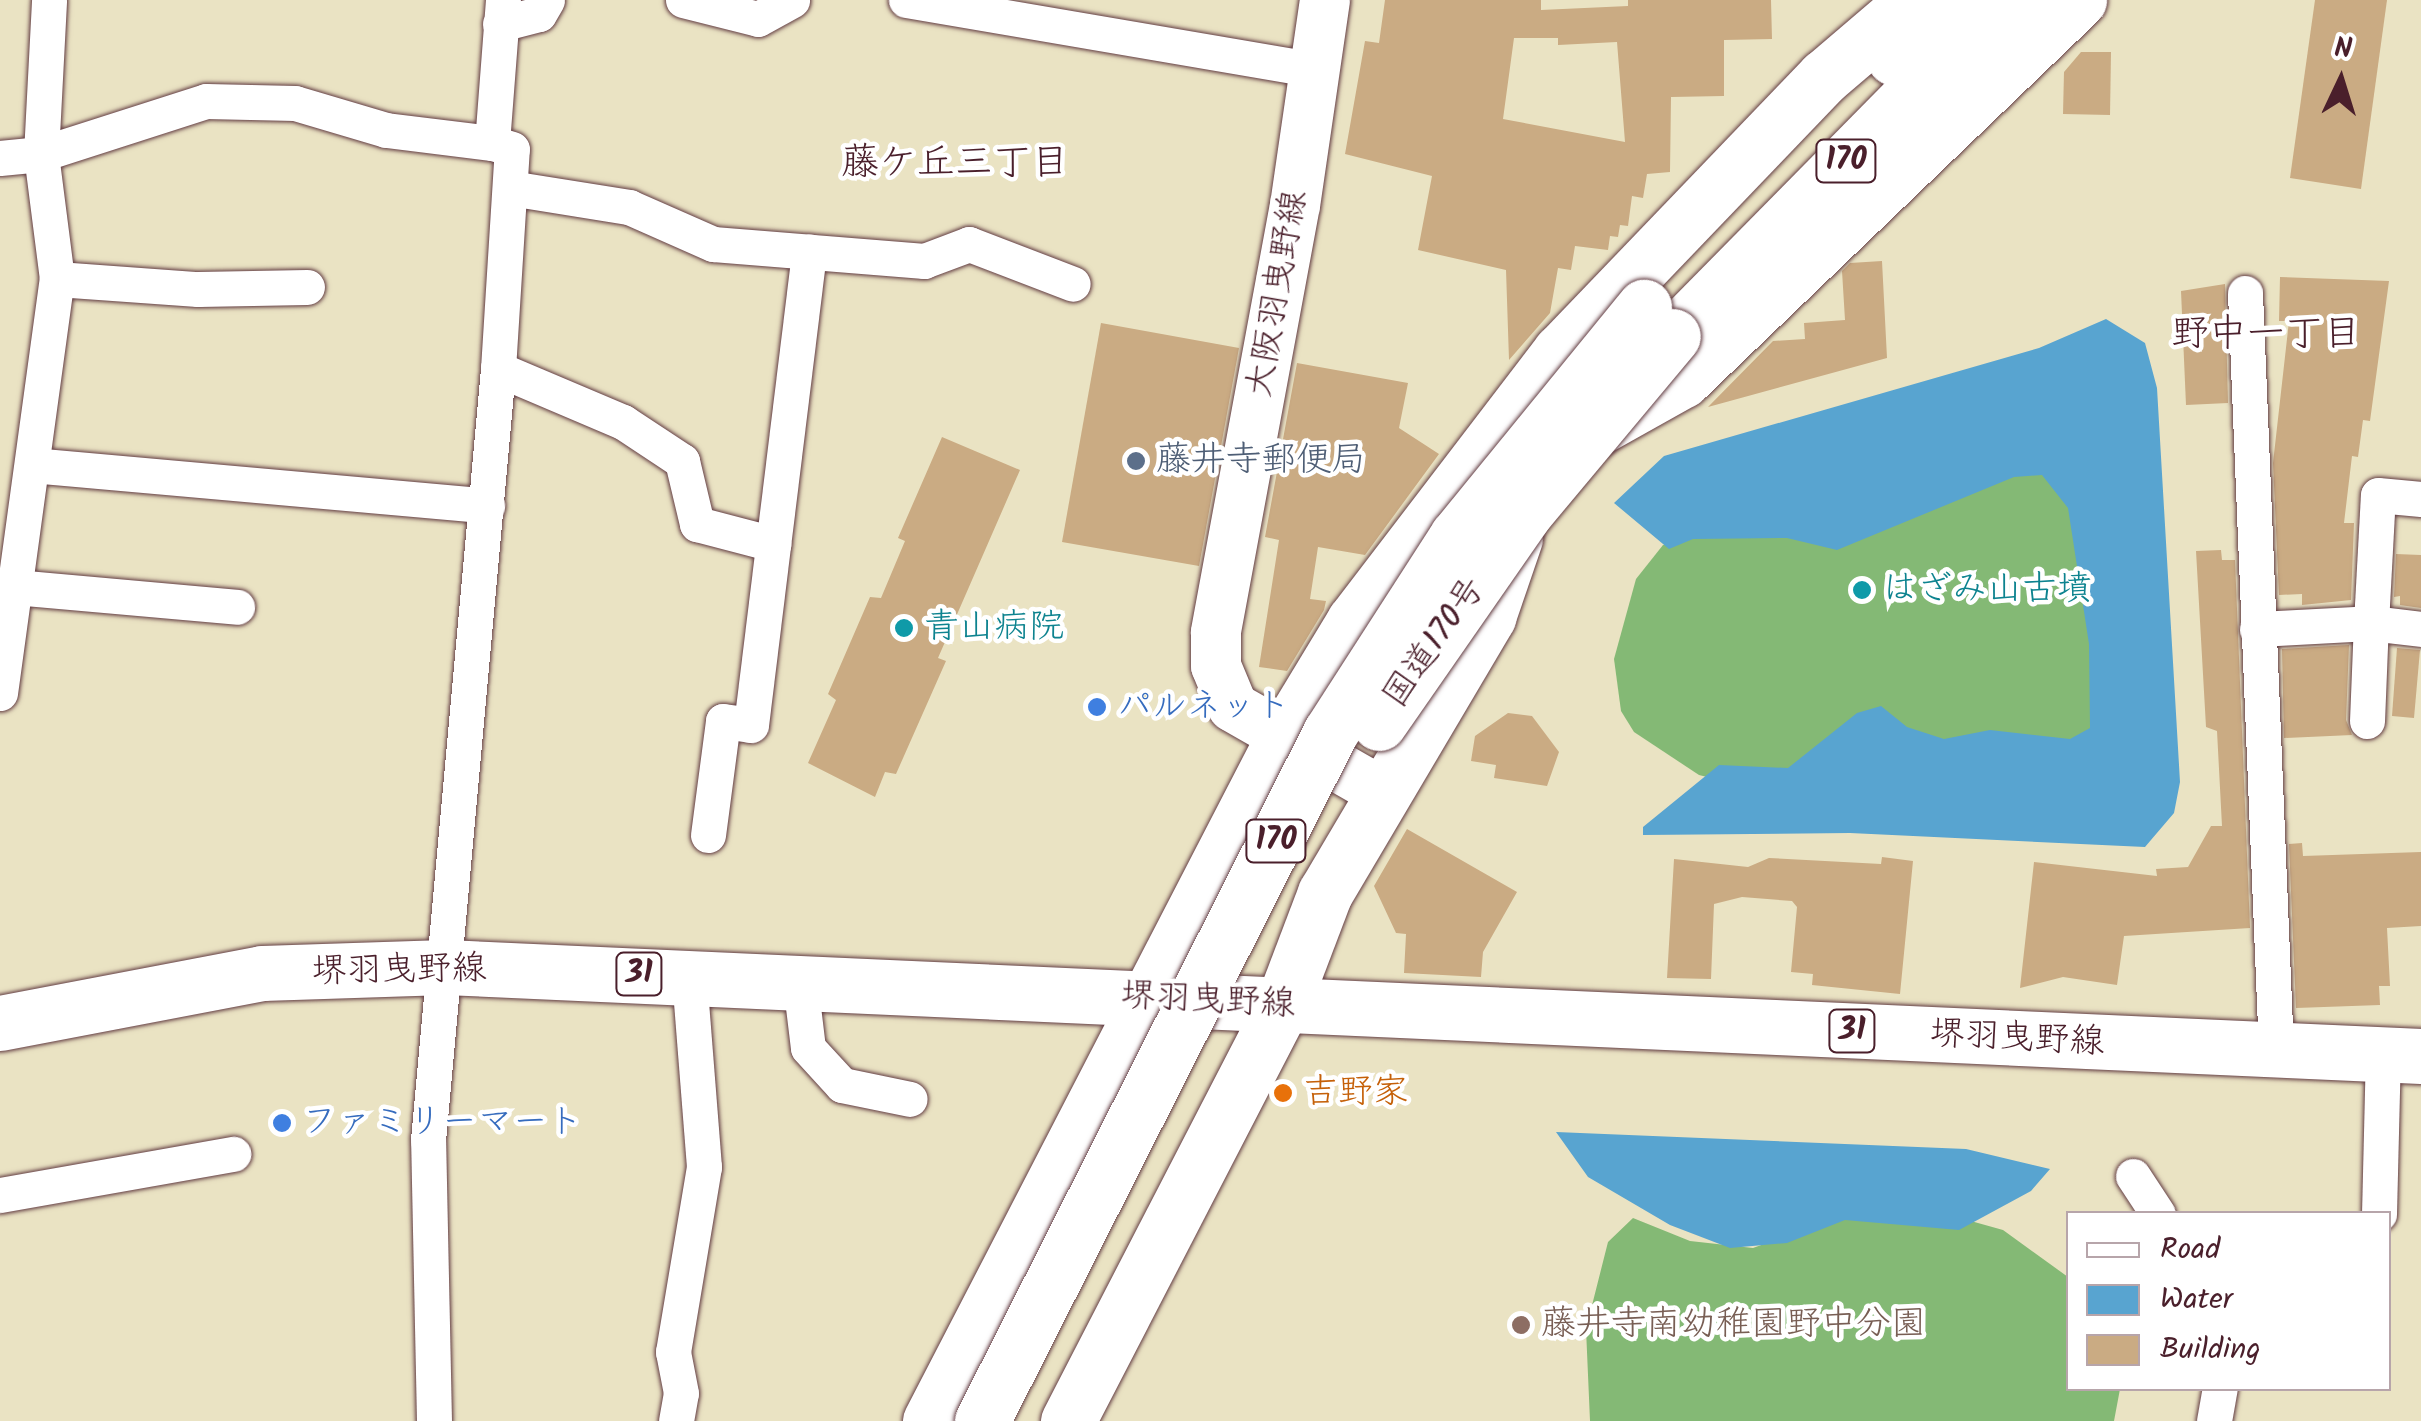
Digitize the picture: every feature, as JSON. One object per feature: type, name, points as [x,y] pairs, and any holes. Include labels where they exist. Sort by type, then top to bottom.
[{"type":"main road","name":"大阪羽曳野線","points":[[1326,0],[1216,633],[1216,666],[1233,708],[1282,740],[1384,793]]},
{"type":"main road","points":[[930,1421],[1282,740],[1354,621],[1560,352],[1824,77],[1914,0]]},
{"type":"main road","name":"国道170号","points":[[982,1421],[1330,732],[1458,536],[1659,321],[1883,68],[1965,0]]},
{"type":"main road","name":"国道170号","points":[[1025,1421],[1361,750],[1659,321],[1908,98],[2032,0]]},
{"type":"main road","points":[[1068,1421],[1282,1006],[1326,893],[1488,617],[1530,496],[1579,437],[1682,380],[2079,0]]},
{"type":"main road","name":"堺羽曳野線","points":[[0,1023],[262,973],[445,967],[2402,1055]]},
{"type":"street","points":[[0,693],[58,279],[41,154],[49,0]]},
{"type":"street","points":[[492,143],[502,12],[539,14],[547,0]]},
{"type":"street","points":[[683,0],[758,19],[792,0]]},
{"type":"street","points":[[906,0],[976,4],[1315,70]]},
{"type":"street","points":[[0,158],[41,154],[206,101],[295,103],[386,130],[512,149],[488,506],[428,1140],[434,1421]]},
{"type":"street","points":[[510,188],[629,208],[713,244],[924,261],[968,244],[1073,284]]},
{"type":"street","points":[[708,835],[723,721],[751,725],[809,252]]},
{"type":"street","points":[[58,279],[198,289],[308,286]]},
{"type":"street","points":[[2245,293],[2276,1050]]},
{"type":"street","points":[[498,370],[622,422],[682,461],[697,524],[774,544]]},
{"type":"street","points":[[32,464],[488,506]]},
{"type":"street","points":[[2367,721],[2378,495],[2421,499]]},
{"type":"street","points":[[15,588],[237,607]]},
{"type":"street","points":[[2257,629],[2372,623],[2421,629]]},
{"type":"street","points":[[676,1421],[681,1393],[674,1352],[704,1167],[689,976]]},
{"type":"street","points":[[800,982],[808,1048],[842,1085],[910,1099]]},
{"type":"street","points":[[2380,1211],[2402,1055]]},
{"type":"street","points":[[0,1195],[233,1154]]},
{"type":"street","points":[[2133,1176],[2156,1211]]},
{"type":"street","points":[[2214,1421],[2219,1391]]},
{"type":"green space","points":[[2050,462],[2072,516],[2099,693],[2095,731],[2044,757],[1744,786],[1699,775],[1634,732],[1621,711],[1614,659],[1636,579],[1663,545]]},
{"type":"green space","points":[[1935,1211],[2003,1230],[2066,1276],[2066,1391],[2120,1391],[2114,1421],[1590,1421],[1586,1329],[1608,1242],[1633,1218],[1690,1241],[1753,1248],[1850,1213]]},
{"type":"water","points":[[2106,319],[2145,343],[2157,388],[2180,782],[2174,813],[2145,847],[1850,833],[1643,835],[1643,827],[1719,765],[1788,768],[1857,713],[1881,706],[1907,727],[1944,739],[1990,730],[2070,739],[2090,728],[2089,644],[2068,508],[2042,475],[2014,477],[1837,550],[1787,538],[1693,539],[1669,549],[1614,503],[1664,456],[2039,348]]},
{"type":"water","points":[[1556,1132],[1966,1149],[2050,1169],[2031,1191],[1959,1230],[1845,1220],[1787,1243],[1730,1248],[1670,1225],[1588,1177]]},
{"type":"building","points":[[1385,0],[1541,0],[1541,10],[1628,6],[1628,0],[1771,0],[1772,39],[1724,40],[1724,96],[1671,97],[1670,172],[1647,174],[1643,198],[1632,196],[1628,226],[1620,225],[1618,237],[1610,236],[1608,250],[1575,246],[1571,270],[1558,268],[1550,313],[1509,360],[1506,270],[1418,250],[1432,176],[1345,154],[1365,41],[1379,43]],"holes":[[[1514,38],[1558,38],[1558,45],[1617,42],[1625,142],[1503,119]]]},
{"type":"building","points":[[2315,0],[2387,0],[2361,189],[2290,178]]},
{"type":"building","points":[[2081,52],[2111,52],[2110,115],[2063,114],[2064,72]]},
{"type":"building","points":[[1882,261],[1887,358],[1708,407],[1773,341],[1805,339],[1804,323],[1845,320],[1842,271],[1850,263]]},
{"type":"building","points":[[2280,277],[2389,281],[2370,421],[2363,420],[2358,457],[2352,456],[2344,523],[2354,523],[2351,600],[2302,605],[2302,594],[2279,595],[2273,463],[2289,321],[2279,321]]},
{"type":"building","points":[[2225,284],[2228,403],[2186,405],[2181,291]]},
{"type":"building","points":[[1101,323],[1239,348],[1199,566],[1062,542]]},
{"type":"building","points":[[1297,363],[1408,383],[1399,428],[1439,454],[1365,555],[1318,547],[1310,599],[1326,601],[1324,610],[1287,671],[1259,667],[1279,540],[1265,537]]},
{"type":"building","name":"青山病院","points":[[942,437],[1020,470],[938,658],[946,661],[896,774],[885,772],[875,797],[808,763],[836,700],[828,694],[870,597],[881,598],[905,541],[898,538]]},
{"type":"building","points":[[2221,550],[2222,560],[2235,560],[2250,928],[2124,936],[2117,985],[2063,977],[2020,988],[2034,862],[2157,876],[2156,869],[2188,867],[2211,826],[2222,826],[2217,731],[2206,727],[2196,551]]},
{"type":"building","points":[[2396,554],[2421,555],[2421,608],[2400,605],[2400,596],[2394,597]]},
{"type":"building","points":[[2349,645],[2346,720],[2352,735],[2284,738],[2282,649]]},
{"type":"building","points":[[2397,648],[2420,650],[2414,718],[2392,716]]},
{"type":"building","points":[[1508,713],[1532,716],[1559,752],[1547,786],[1494,778],[1496,765],[1471,761],[1475,736]]},
{"type":"building","points":[[1407,829],[1517,892],[1483,952],[1481,977],[1404,973],[1406,934],[1396,933],[1374,886]]},
{"type":"building","points":[[2302,843],[2303,856],[2421,852],[2421,926],[2387,928],[2390,986],[2379,986],[2380,1005],[2296,1008],[2289,844]]},
{"type":"building","points":[[1882,857],[1913,861],[1900,994],[1812,985],[1813,974],[1791,972],[1797,907],[1792,901],[1742,897],[1714,904],[1711,979],[1667,978],[1674,859],[1748,867],[1769,858],[1881,864]]},
{"type":"place","name":"藤井寺郵便局","points":[[1136,461]]},
{"type":"place","name":"はざみ山古墳","points":[[1862,590]]},
{"type":"place","name":"青山病院","points":[[904,628]]},
{"type":"place","name":"パルネット","points":[[1097,707]]},
{"type":"place","name":"吉野家","points":[[1283,1093]]},
{"type":"place","name":"ファミリーマート","points":[[282,1123]]},
{"type":"place","name":"藤井寺南幼稚園野中分園","points":[[1521,1325]]},
{"type":"district","name":"藤ケ丘三丁目","points":[[955,165]]},
{"type":"district","name":"野中一丁目","points":[[2266,336]]}]
